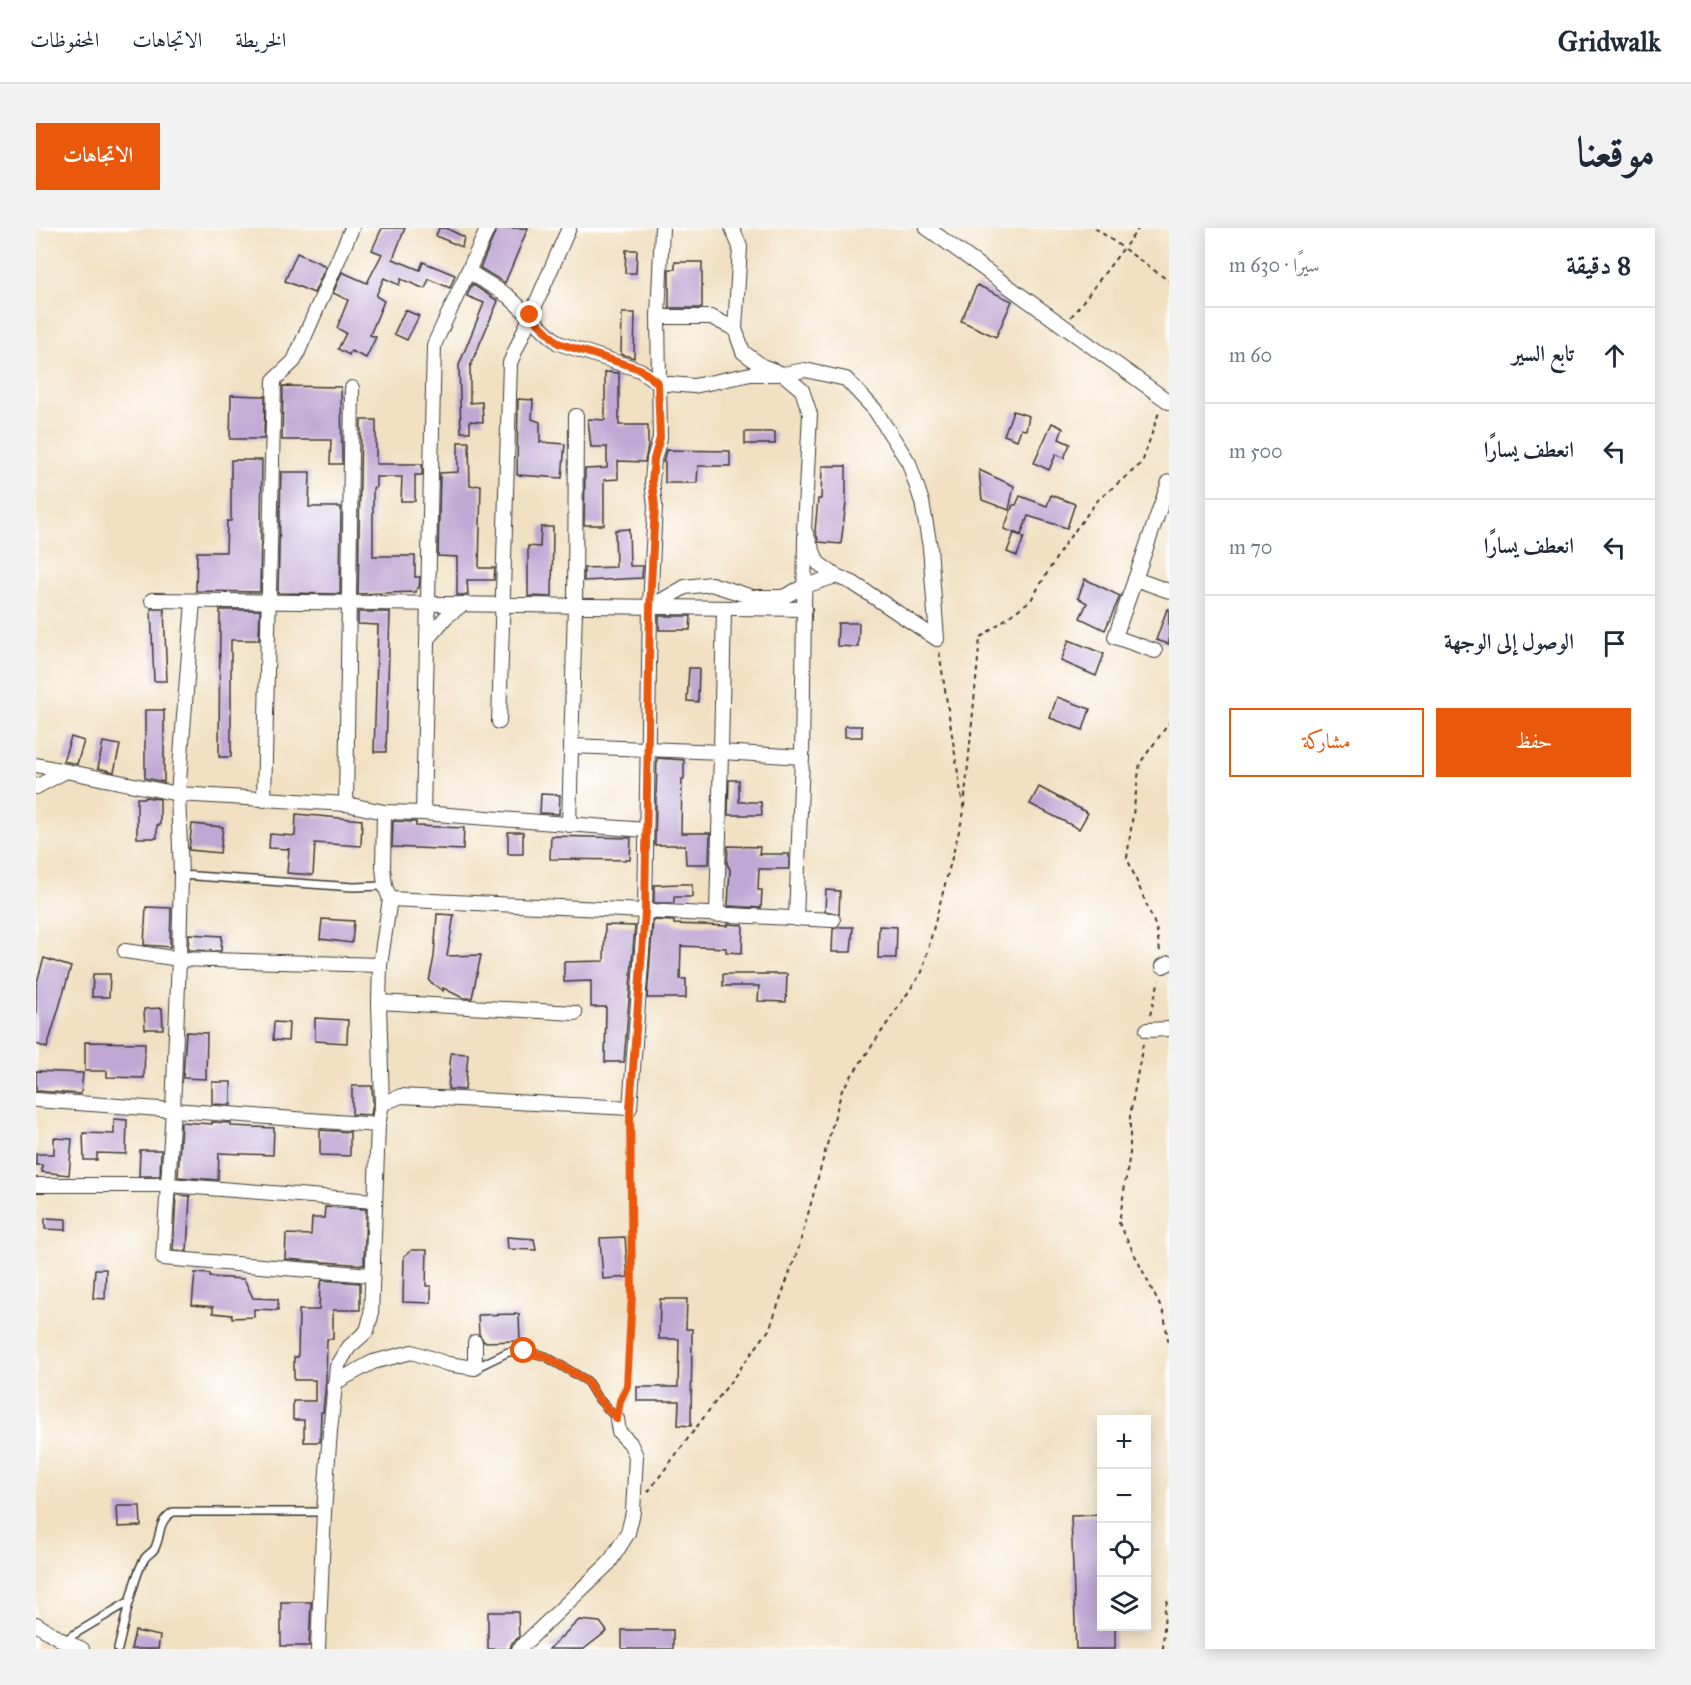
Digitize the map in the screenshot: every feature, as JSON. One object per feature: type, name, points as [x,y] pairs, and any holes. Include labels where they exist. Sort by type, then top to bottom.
[{"type":"street","points":[[264,800],[274,380],[294,362],[352,228]]},
{"type":"street","points":[[423,813],[434,345],[488,228]]},
{"type":"street","points":[[499,722],[510,363],[569,228]]},
{"type":"street","points":[[382,1104],[401,1096],[630,1108],[645,912],[650,607],[655,528],[652,481],[654,459],[660,438],[658,317],[662,228]]},
{"type":"street","points":[[732,228],[740,247],[735,329],[743,352],[762,366],[783,374],[802,390],[810,414],[804,529],[802,757],[796,919]]},
{"type":"street","points":[[927,228],[1166,400]]},
{"type":"street","points":[[468,271],[508,296],[558,343],[640,369],[658,383],[694,386],[751,374],[783,374],[806,369],[846,379],[875,411],[909,464],[922,502],[930,548],[937,639]]},
{"type":"street","points":[[658,317],[711,317],[735,329]]},
{"type":"street","points":[[346,804],[352,388]]},
{"type":"street","points":[[569,825],[575,606],[576,416]]},
{"type":"street","points":[[1155,651],[1115,637],[1169,482]]},
{"type":"street","points":[[804,529],[818,563],[836,576],[853,583],[937,639]]},
{"type":"street","points":[[650,607],[685,587],[711,584],[752,597],[783,597],[805,586],[836,576]]},
{"type":"street","points":[[1135,579],[1169,591]]},
{"type":"street","points":[[152,600],[805,609]]},
{"type":"street","points":[[193,601],[178,794],[181,875],[173,1110],[163,1258],[371,1275]]},
{"type":"street","points":[[428,638],[446,616],[463,604]]},
{"type":"street","points":[[717,915],[724,608]]},
{"type":"street","points":[[571,746],[802,757]]},
{"type":"street","points":[[36,765],[178,794],[346,804],[384,812],[646,830]]},
{"type":"street","points":[[36,787],[66,771]]},
{"type":"street","points":[[318,1649],[324,1512],[338,1367],[349,1347],[368,1330],[371,1316],[374,1201],[378,1125],[382,1104],[379,1002],[387,892],[383,867],[384,812]]},
{"type":"street","points":[[387,892],[645,912],[833,921]]},
{"type":"street","points":[[125,951],[178,959],[380,965]]},
{"type":"street","points":[[379,1002],[575,1013]]},
{"type":"street","points":[[1147,1030],[1169,1029]]},
{"type":"street","points":[[36,1101],[378,1125]]},
{"type":"street","points":[[36,1185],[169,1185],[374,1201]]},
{"type":"street","points":[[336,1382],[373,1362],[412,1352],[447,1364],[475,1368],[475,1342]]},
{"type":"street","points":[[519,1649],[609,1563],[628,1533],[633,1512],[636,1456],[630,1443],[619,1432],[617,1419]]},
{"type":"street","points":[[36,1624],[63,1641],[82,1649]]},
{"type":"lane","points":[[181,875],[353,887],[387,892]]},
{"type":"lane","points":[[475,1368],[508,1352],[524,1351],[545,1356],[587,1381],[596,1396],[617,1419]]},
{"type":"lane","points":[[118,1649],[138,1576],[145,1558],[154,1548],[165,1517],[173,1512],[324,1512]]},
{"type":"lane","points":[[63,1641],[130,1601],[118,1649]]},
{"type":"path","points":[[1095,228],[1169,281]]},
{"type":"path","points":[[1063,326],[1138,228]]},
{"type":"path","points":[[648,1492],[769,1330],[799,1247],[842,1090],[922,972],[964,812],[980,638],[1031,600],[1064,545],[1098,500],[1142,464],[1166,400]]},
{"type":"path","points":[[937,639],[964,812]]},
{"type":"path","points":[[1169,723],[1140,763],[1127,858],[1156,927],[1166,964],[1140,1057],[1130,1115],[1130,1153],[1119,1223],[1164,1314],[1169,1346]]},
{"type":"path","points":[[617,1419],[620,1401],[627,1386],[632,1295],[630,1108]]},
{"type":"path","points":[[1163,1649],[1165,1607],[1169,1597]]},
{"type":"building","points":[[382,228],[405,228],[393,259],[420,270],[423,262],[455,275],[450,288],[429,279],[425,289],[401,279],[399,285],[384,278],[376,296],[384,301],[370,335],[376,337],[366,358],[351,351],[349,355],[338,349],[346,333],[337,328],[348,300],[333,293],[342,272],[367,283],[382,254],[372,250]]},
{"type":"building","points":[[439,228],[446,228],[464,237],[462,247],[436,236]]},
{"type":"building","points":[[497,228],[528,228],[505,283],[480,268]]},
{"type":"building","points":[[626,250],[637,250],[636,273],[625,273]]},
{"type":"building","points":[[297,253],[326,266],[314,293],[285,281]]},
{"type":"building","points":[[675,262],[702,262],[702,308],[669,308],[669,269],[675,269]]},
{"type":"building","points":[[472,284],[498,301],[470,367],[470,403],[482,402],[483,422],[470,421],[470,432],[461,432],[459,365],[484,303],[467,296]]},
{"type":"building","points":[[977,285],[1012,301],[996,337],[961,321]]},
{"type":"building","points":[[405,310],[419,316],[407,340],[394,334]]},
{"type":"building","points":[[622,313],[635,313],[634,358],[621,354]]},
{"type":"building","points":[[605,372],[619,373],[619,425],[648,425],[648,446],[645,462],[618,461],[618,479],[604,480],[604,525],[584,525],[585,469],[607,468],[607,447],[591,447],[588,419],[605,420]]},
{"type":"building","points":[[283,386],[341,387],[342,464],[330,464],[331,440],[282,440]]},
{"type":"building","points":[[231,395],[265,396],[264,439],[230,439]]},
{"type":"building","points":[[518,399],[533,400],[532,419],[540,422],[540,442],[565,444],[562,478],[517,475]]},
{"type":"building","points":[[1013,411],[1029,416],[1026,430],[1021,429],[1017,440],[1004,435]]},
{"type":"building","points":[[361,420],[376,420],[376,464],[422,464],[422,475],[415,475],[415,501],[401,501],[402,477],[376,477],[376,488],[373,488],[373,556],[415,556],[415,577],[420,577],[419,588],[416,592],[358,594]]},
{"type":"building","points":[[1052,423],[1063,428],[1059,439],[1070,444],[1064,458],[1056,454],[1049,470],[1034,463]]},
{"type":"building","points":[[745,432],[775,432],[775,444],[745,444]]},
{"type":"building","points":[[458,442],[469,442],[470,486],[481,485],[479,568],[495,568],[494,580],[467,580],[468,595],[457,595],[457,557],[438,556],[440,473],[458,472]]},
{"type":"building","points":[[666,450],[730,451],[730,466],[698,466],[697,483],[665,483],[665,462],[663,462]]},
{"type":"building","points":[[231,460],[262,460],[260,592],[196,591],[197,552],[226,552],[227,521],[231,521]]},
{"type":"building","points":[[822,466],[846,466],[846,503],[841,544],[819,542],[815,531],[818,499],[821,499]]},
{"type":"building","points":[[979,470],[1014,486],[1009,510],[982,500]]},
{"type":"building","points":[[281,472],[310,472],[309,507],[341,507],[340,594],[278,593]]},
{"type":"building","points":[[1051,495],[1075,504],[1067,528],[1028,516],[1021,535],[1004,529],[1013,505],[1016,505],[1020,496],[1047,506]]},
{"type":"building","points":[[541,527],[553,527],[552,597],[528,596],[528,546],[540,547]]},
{"type":"building","points":[[629,529],[630,566],[643,566],[642,578],[584,581],[584,568],[616,567],[615,530]]},
{"type":"building","points":[[1014,533],[1024,537],[1017,556],[1007,552]]},
{"type":"building","points":[[1085,579],[1120,596],[1105,630],[1080,618],[1087,603],[1078,598]]},
{"type":"building","points":[[151,609],[164,609],[167,681],[154,681]]},
{"type":"building","points":[[1167,609],[1169,609],[1169,644],[1156,640]]},
{"type":"building","points":[[220,610],[260,610],[259,640],[231,640],[231,757],[219,757]]},
{"type":"building","points":[[358,612],[390,612],[386,752],[374,752],[378,625],[358,624]]},
{"type":"building","points":[[659,616],[691,616],[690,630],[659,630]]},
{"type":"building","points":[[838,623],[859,623],[858,647],[837,646]]},
{"type":"building","points":[[1069,640],[1104,654],[1096,676],[1061,661]]},
{"type":"building","points":[[689,668],[699,668],[698,702],[687,701]]},
{"type":"building","points":[[1057,697],[1090,709],[1083,730],[1050,718]]},
{"type":"building","points":[[145,710],[164,710],[164,782],[145,778]]},
{"type":"building","points":[[845,726],[862,726],[862,737],[845,737]]},
{"type":"building","points":[[71,737],[84,741],[77,764],[63,761]]},
{"type":"building","points":[[103,742],[120,745],[114,772],[98,768]]},
{"type":"building","points":[[657,758],[684,760],[681,833],[710,833],[709,864],[686,864],[685,845],[655,845]]},
{"type":"building","points":[[729,780],[739,780],[739,802],[761,802],[762,815],[728,815]]},
{"type":"building","points":[[1039,787],[1088,813],[1079,829],[1030,804]]},
{"type":"building","points":[[541,794],[560,795],[559,814],[540,813]]},
{"type":"building","points":[[137,798],[160,799],[160,825],[157,825],[157,838],[137,838]]},
{"type":"building","points":[[296,814],[362,820],[361,846],[315,843],[313,875],[287,873],[289,849],[269,848],[270,834],[295,836]]},
{"type":"building","points":[[393,821],[416,822],[416,826],[464,828],[463,850],[392,847]]},
{"type":"building","points":[[192,824],[223,827],[220,853],[189,850]]},
{"type":"building","points":[[508,832],[523,832],[523,854],[508,854]]},
{"type":"building","points":[[551,836],[631,838],[630,860],[550,859]]},
{"type":"building","points":[[728,846],[760,847],[759,854],[789,854],[789,869],[759,869],[758,890],[762,890],[761,908],[728,906],[730,869],[727,864]]},
{"type":"building","points":[[692,884],[692,897],[674,897],[674,903],[654,903],[654,885]]},
{"type":"building","points":[[826,890],[840,891],[839,914],[825,911]]},
{"type":"building","points":[[146,907],[171,908],[170,947],[144,945]]},
{"type":"building","points":[[437,914],[454,915],[447,956],[481,955],[472,998],[463,998],[443,988],[443,991],[429,981],[434,957]]},
{"type":"building","points":[[322,919],[354,921],[352,943],[320,939]]},
{"type":"building","points":[[653,920],[674,921],[674,924],[743,925],[742,953],[726,952],[726,948],[681,946],[680,979],[686,979],[686,998],[647,998]]},
{"type":"building","points":[[605,925],[635,926],[624,1062],[605,1062],[606,1007],[591,1007],[591,981],[564,982],[564,962],[604,961]]},
{"type":"building","points":[[879,926],[897,927],[896,958],[878,958]]},
{"type":"building","points":[[853,927],[851,952],[832,952],[833,929]]},
{"type":"building","points":[[189,934],[222,936],[221,951],[188,950]]},
{"type":"building","points":[[44,958],[71,967],[47,1048],[36,1044],[36,985]]},
{"type":"building","points":[[93,974],[110,974],[109,997],[92,997]]},
{"type":"building","points":[[723,974],[787,974],[786,1002],[758,1001],[759,986],[723,986]]},
{"type":"building","points":[[162,1008],[163,1029],[145,1029],[144,1009]]},
{"type":"building","points":[[315,1018],[348,1020],[347,1043],[315,1041]]},
{"type":"building","points":[[274,1022],[289,1023],[288,1041],[273,1040]]},
{"type":"building","points":[[186,1032],[207,1033],[206,1079],[183,1078]]},
{"type":"building","points":[[85,1042],[145,1043],[144,1078],[107,1077],[107,1071],[85,1071]]},
{"type":"building","points":[[451,1053],[468,1054],[465,1090],[448,1089]]},
{"type":"building","points":[[36,1071],[83,1073],[81,1094],[36,1091]]},
{"type":"building","points":[[212,1082],[231,1082],[231,1105],[212,1104]]},
{"type":"building","points":[[352,1086],[372,1086],[371,1115],[352,1114]]},
{"type":"building","points":[[114,1119],[127,1120],[126,1154],[97,1153],[97,1160],[84,1160],[83,1133],[114,1134]]},
{"type":"building","points":[[181,1122],[231,1123],[231,1126],[274,1128],[273,1155],[219,1153],[218,1180],[178,1177]]},
{"type":"building","points":[[320,1130],[350,1132],[350,1156],[320,1155]]},
{"type":"building","points":[[54,1138],[72,1139],[69,1175],[42,1172],[42,1165],[36,1165],[36,1154],[54,1154]]},
{"type":"building","points":[[140,1150],[161,1150],[160,1176],[139,1176]]},
{"type":"building","points":[[176,1195],[190,1196],[187,1251],[173,1250]]},
{"type":"building","points":[[325,1207],[366,1209],[364,1265],[285,1259],[286,1234],[311,1235],[312,1218],[324,1218]]},
{"type":"building","points":[[45,1218],[66,1219],[66,1230],[45,1229]]},
{"type":"building","points":[[507,1237],[534,1239],[536,1250],[508,1249]]},
{"type":"building","points":[[625,1237],[628,1277],[603,1279],[600,1238]]},
{"type":"building","points":[[412,1250],[427,1250],[426,1286],[431,1286],[431,1303],[403,1302],[404,1256]]},
{"type":"building","points":[[95,1269],[106,1269],[105,1299],[93,1298]]},
{"type":"building","points":[[195,1273],[210,1274],[210,1277],[244,1279],[253,1298],[278,1299],[278,1310],[254,1309],[254,1317],[232,1318],[232,1315],[213,1313],[213,1307],[192,1305]]},
{"type":"building","points":[[322,1280],[360,1283],[360,1310],[333,1310],[333,1339],[327,1339],[326,1381],[323,1412],[321,1412],[320,1442],[304,1442],[304,1420],[293,1420],[293,1401],[315,1401],[315,1380],[294,1380],[294,1357],[298,1357],[299,1310],[319,1310]]},
{"type":"building","points":[[660,1299],[687,1299],[686,1329],[692,1329],[691,1426],[678,1425],[679,1401],[637,1401],[637,1387],[678,1387],[679,1339],[659,1339]]},
{"type":"building","points":[[519,1314],[520,1341],[484,1342],[479,1334],[478,1315]]},
{"type":"building","points":[[117,1506],[140,1506],[141,1526],[118,1527]]},
{"type":"building","points":[[1097,1515],[1097,1631],[1115,1631],[1115,1649],[1076,1649],[1071,1516]]},
{"type":"building","points":[[281,1602],[311,1602],[309,1646],[281,1646]]},
{"type":"building","points":[[488,1612],[518,1612],[519,1637],[512,1643],[510,1649],[488,1649]]},
{"type":"building","points":[[579,1620],[600,1622],[607,1631],[584,1649],[549,1649]]},
{"type":"building","points":[[622,1630],[673,1630],[673,1649],[622,1649]]},
{"type":"building","points":[[135,1631],[160,1636],[158,1649],[131,1649]]},
{"type":"route","points":[[524,1351],[545,1356],[587,1381],[596,1396],[617,1419],[620,1401],[627,1386],[632,1295],[630,1108],[645,912],[650,607],[655,506],[652,481],[654,459],[660,438],[658,383],[640,369],[558,343],[530,315]]}]
